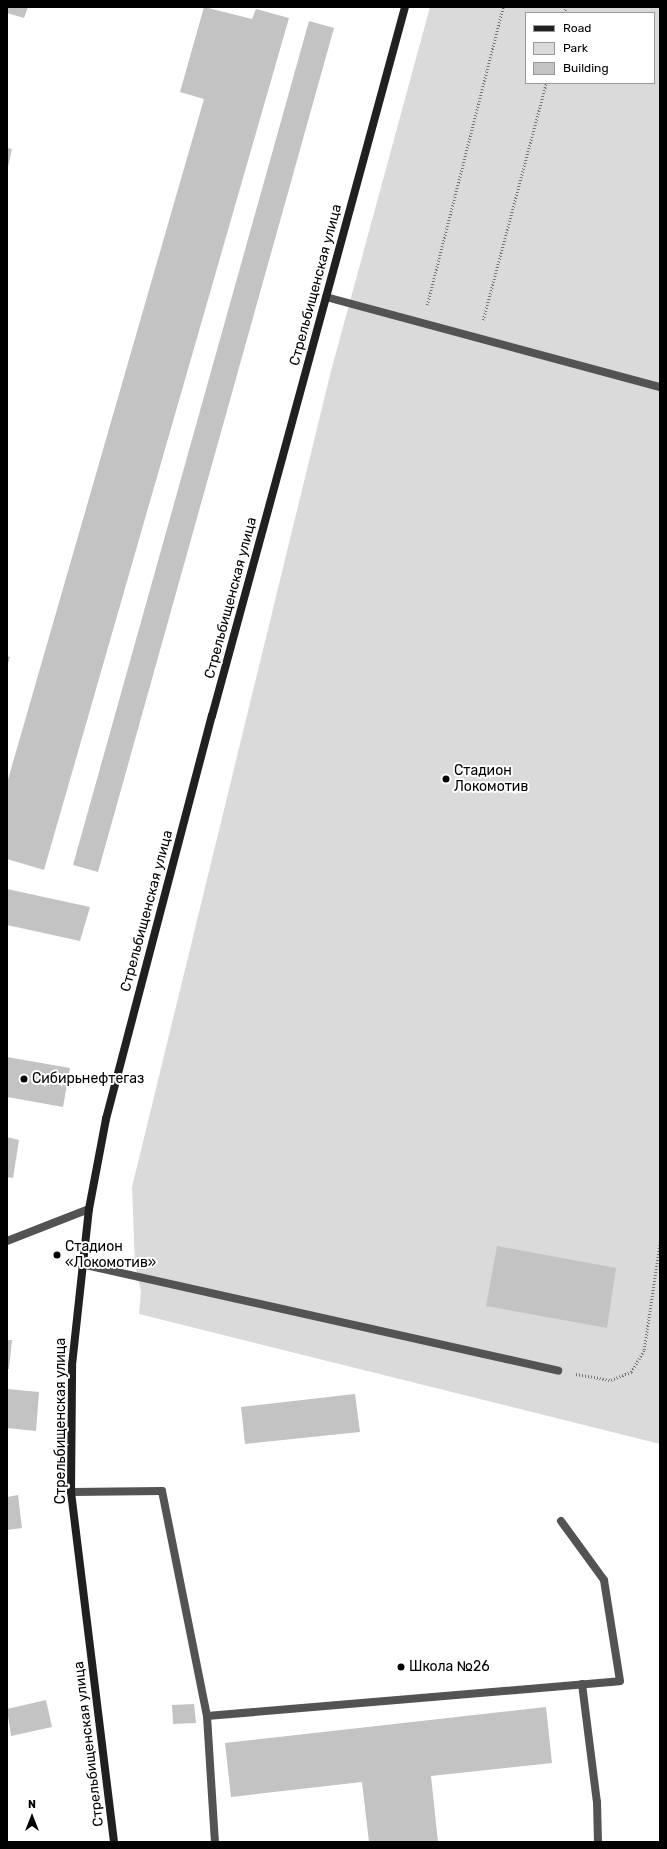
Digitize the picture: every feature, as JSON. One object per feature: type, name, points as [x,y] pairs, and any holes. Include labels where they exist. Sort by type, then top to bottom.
[{"type":"main road","name":"Стрельбищенская улица","points":[[114,1842],[71,1492],[72,1365],[81,1264],[89,1209],[108,1112],[212,716],[405,7]]},
{"type":"lane","points":[[326,297],[660,387]]},
{"type":"lane","points":[[7,1241],[89,1209]]},
{"type":"lane","points":[[81,1264],[558,1371]]},
{"type":"lane","points":[[71,1492],[162,1491],[207,1716],[215,1842]]},
{"type":"lane","points":[[207,1716],[620,1681],[604,1580],[561,1521]]},
{"type":"lane","points":[[582,1684],[597,1802],[598,1842]]},
{"type":"path","points":[[423,323],[503,7]]},
{"type":"path","points":[[478,338],[546,84]]},
{"type":"path","points":[[558,1371],[611,1380],[631,1372],[644,1350],[660,1242]]},
{"type":"green space","name":"Стадион Локомотив","points":[[430,7],[660,7],[660,1444],[139,1314],[141,1291],[135,1265],[132,1187],[331,371]]},
{"type":"building","points":[[7,7],[28,7],[24,18],[7,13]]},
{"type":"building","points":[[204,7],[252,19],[256,9],[289,18],[44,870],[7,859],[7,783],[204,99],[180,92]]},
{"type":"building","points":[[309,21],[334,28],[98,872],[73,865]]},
{"type":"building","points":[[7,148],[12,149],[8,167],[7,167]]},
{"type":"building","points":[[7,656],[10,657],[7,666]]},
{"type":"building","points":[[7,889],[90,907],[80,941],[7,925]]},
{"type":"building","points":[[7,1057],[70,1068],[63,1107],[7,1097]]},
{"type":"building","points":[[7,1137],[19,1140],[13,1178],[7,1177]]},
{"type":"building","points":[[497,1246],[616,1268],[607,1328],[486,1306]]},
{"type":"building","points":[[7,1340],[12,1340],[9,1369],[7,1369]]},
{"type":"building","points":[[7,1389],[39,1392],[36,1431],[7,1428]]},
{"type":"building","points":[[355,1394],[360,1432],[245,1444],[241,1407]]},
{"type":"building","points":[[18,1495],[22,1528],[7,1530],[7,1497]]},
{"type":"building","points":[[46,1700],[52,1727],[11,1736],[7,1709]]},
{"type":"building","points":[[194,1704],[196,1723],[173,1724],[172,1705]]},
{"type":"building","points":[[546,1707],[552,1763],[431,1776],[438,1842],[369,1842],[362,1782],[231,1797],[225,1743]]},
{"type":"place","name":"Стадион Локомотив","points":[[446,779]]},
{"type":"place","name":"Сибирьнефтегаз","points":[[24,1079]]},
{"type":"place","name":"Стадион «Локомотив»","points":[[57,1255]]},
{"type":"place","name":"Школа №26","points":[[401,1667]]}]
